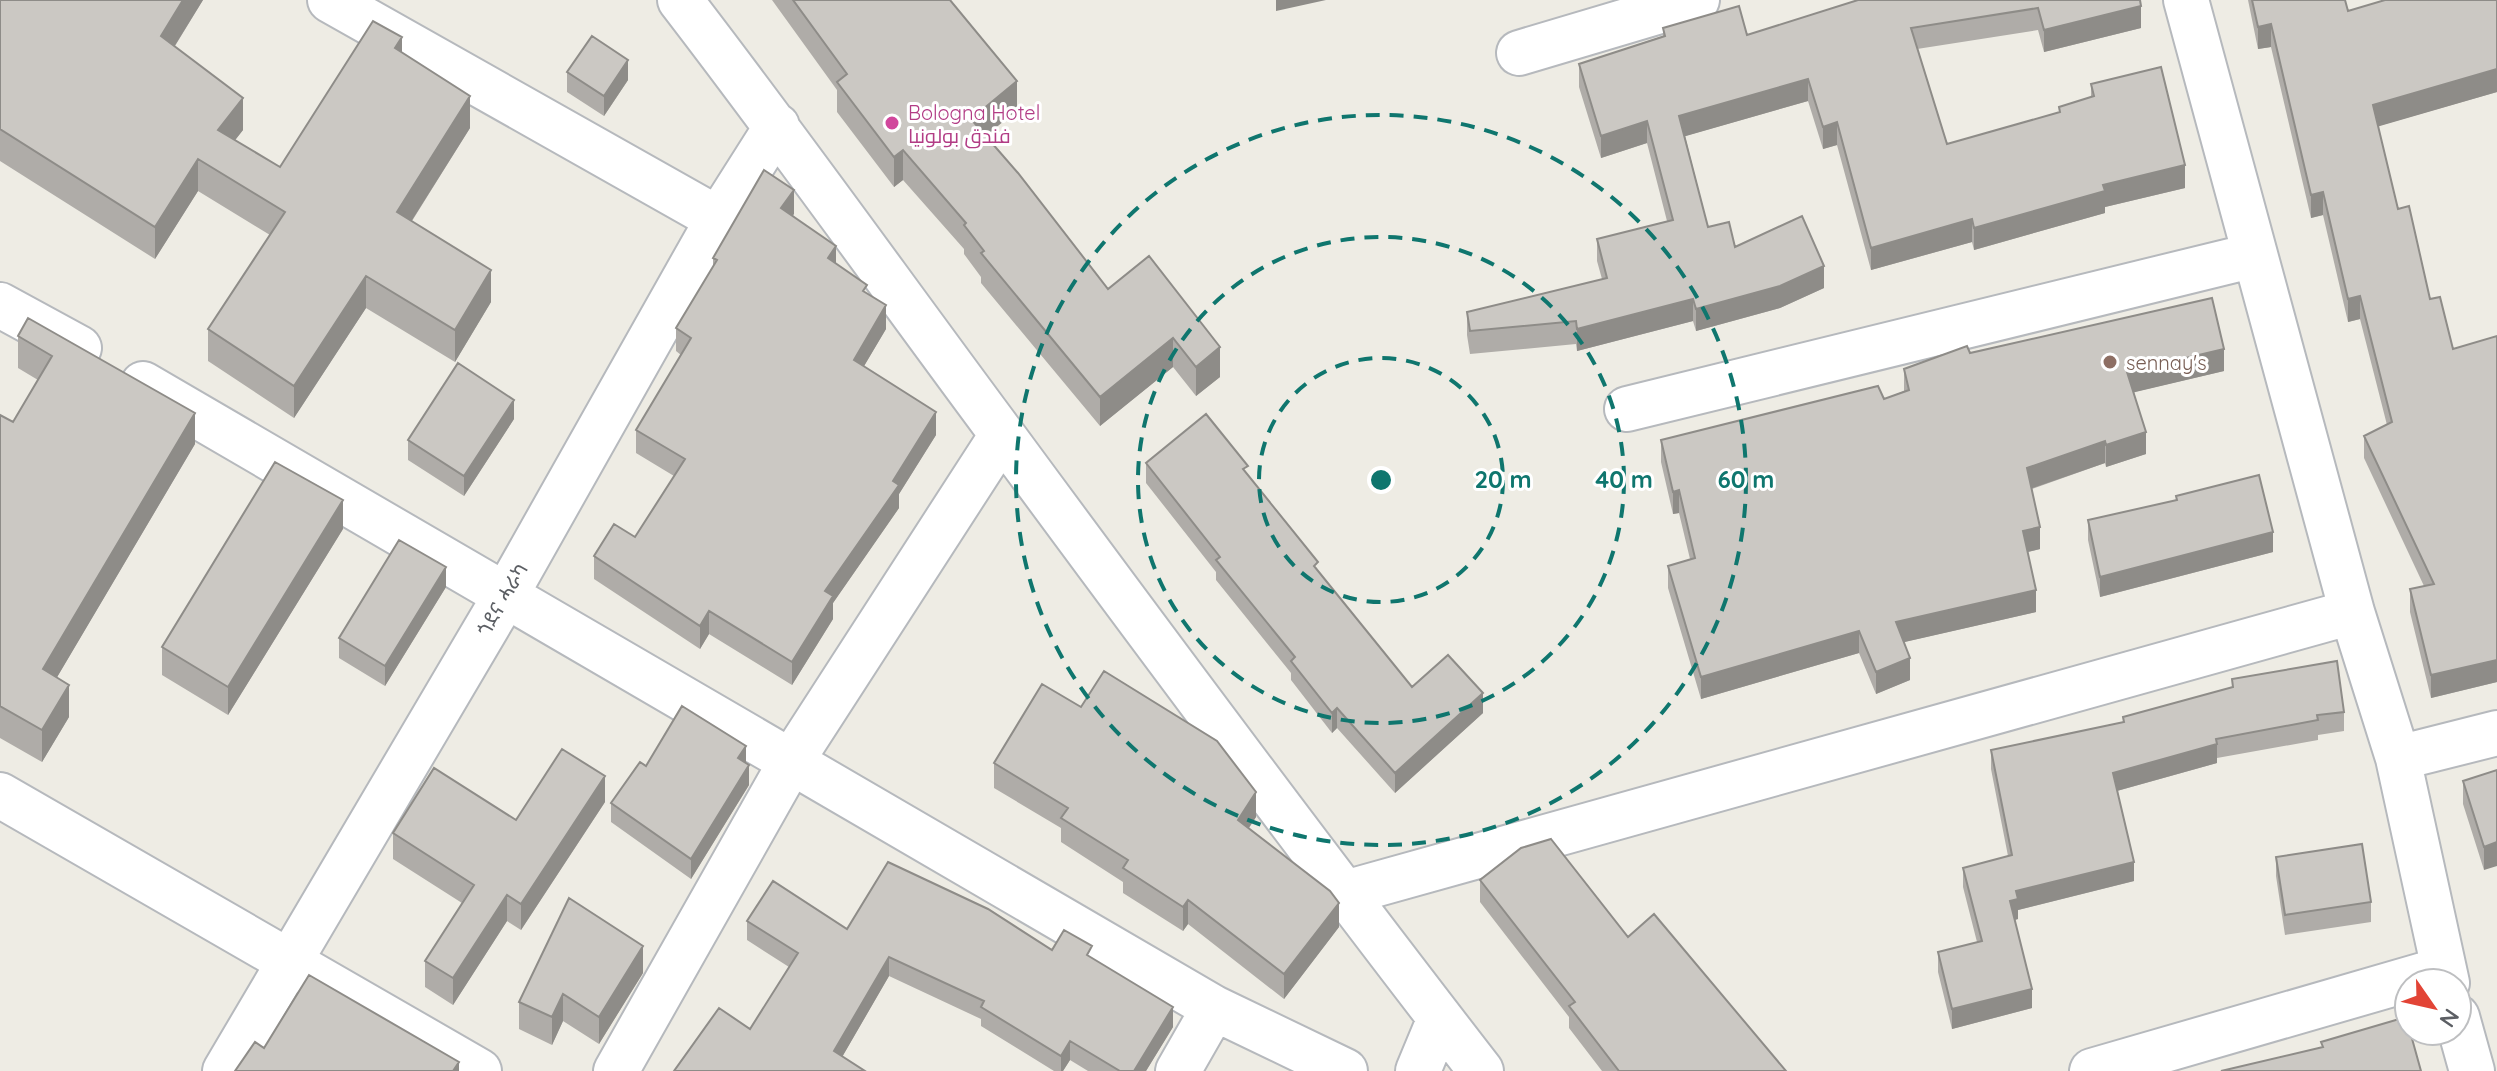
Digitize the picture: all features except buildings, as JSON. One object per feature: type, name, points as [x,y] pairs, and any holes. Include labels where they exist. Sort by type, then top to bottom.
[{"type":"street","points":[[330,0],[395,15],[718,219]]},
{"type":"street","points":[[680,0],[777,126],[1002,435],[1481,1071]]},
{"type":"street","points":[[1519,53],[1697,0]]},
{"type":"street","points":[[2186,0],[2352,612],[2398,758],[2444,967]]},
{"type":"street","name":"ጎደና ሓራካ","points":[[225,1071],[507,593],[718,219],[777,126]]},
{"type":"street","points":[[1627,409],[2255,255]]},
{"type":"street","points":[[0,305],[507,593],[1214,1008],[1345,1071]]},
{"type":"street","points":[[616,1071],[792,760],[1002,435]]},
{"type":"street","points":[[1345,893],[2352,612]]},
{"type":"street","points":[[2398,758],[2497,733]]},
{"type":"street","points":[[0,795],[479,1071]]},
{"type":"street","points":[[2092,1071],[2393,990]]},
{"type":"street","points":[[1178,1071],[1214,1008]]},
{"type":"street","points":[[1418,1071],[1440,1018]]},
{"type":"street","points":[[2465,1047],[2472,1071]]},
{"type":"place","name":"Bologna Hotel فندق بولونيا","points":[[892,123]]},
{"type":"place","name":"sennay's","points":[[2110,362]]}]
